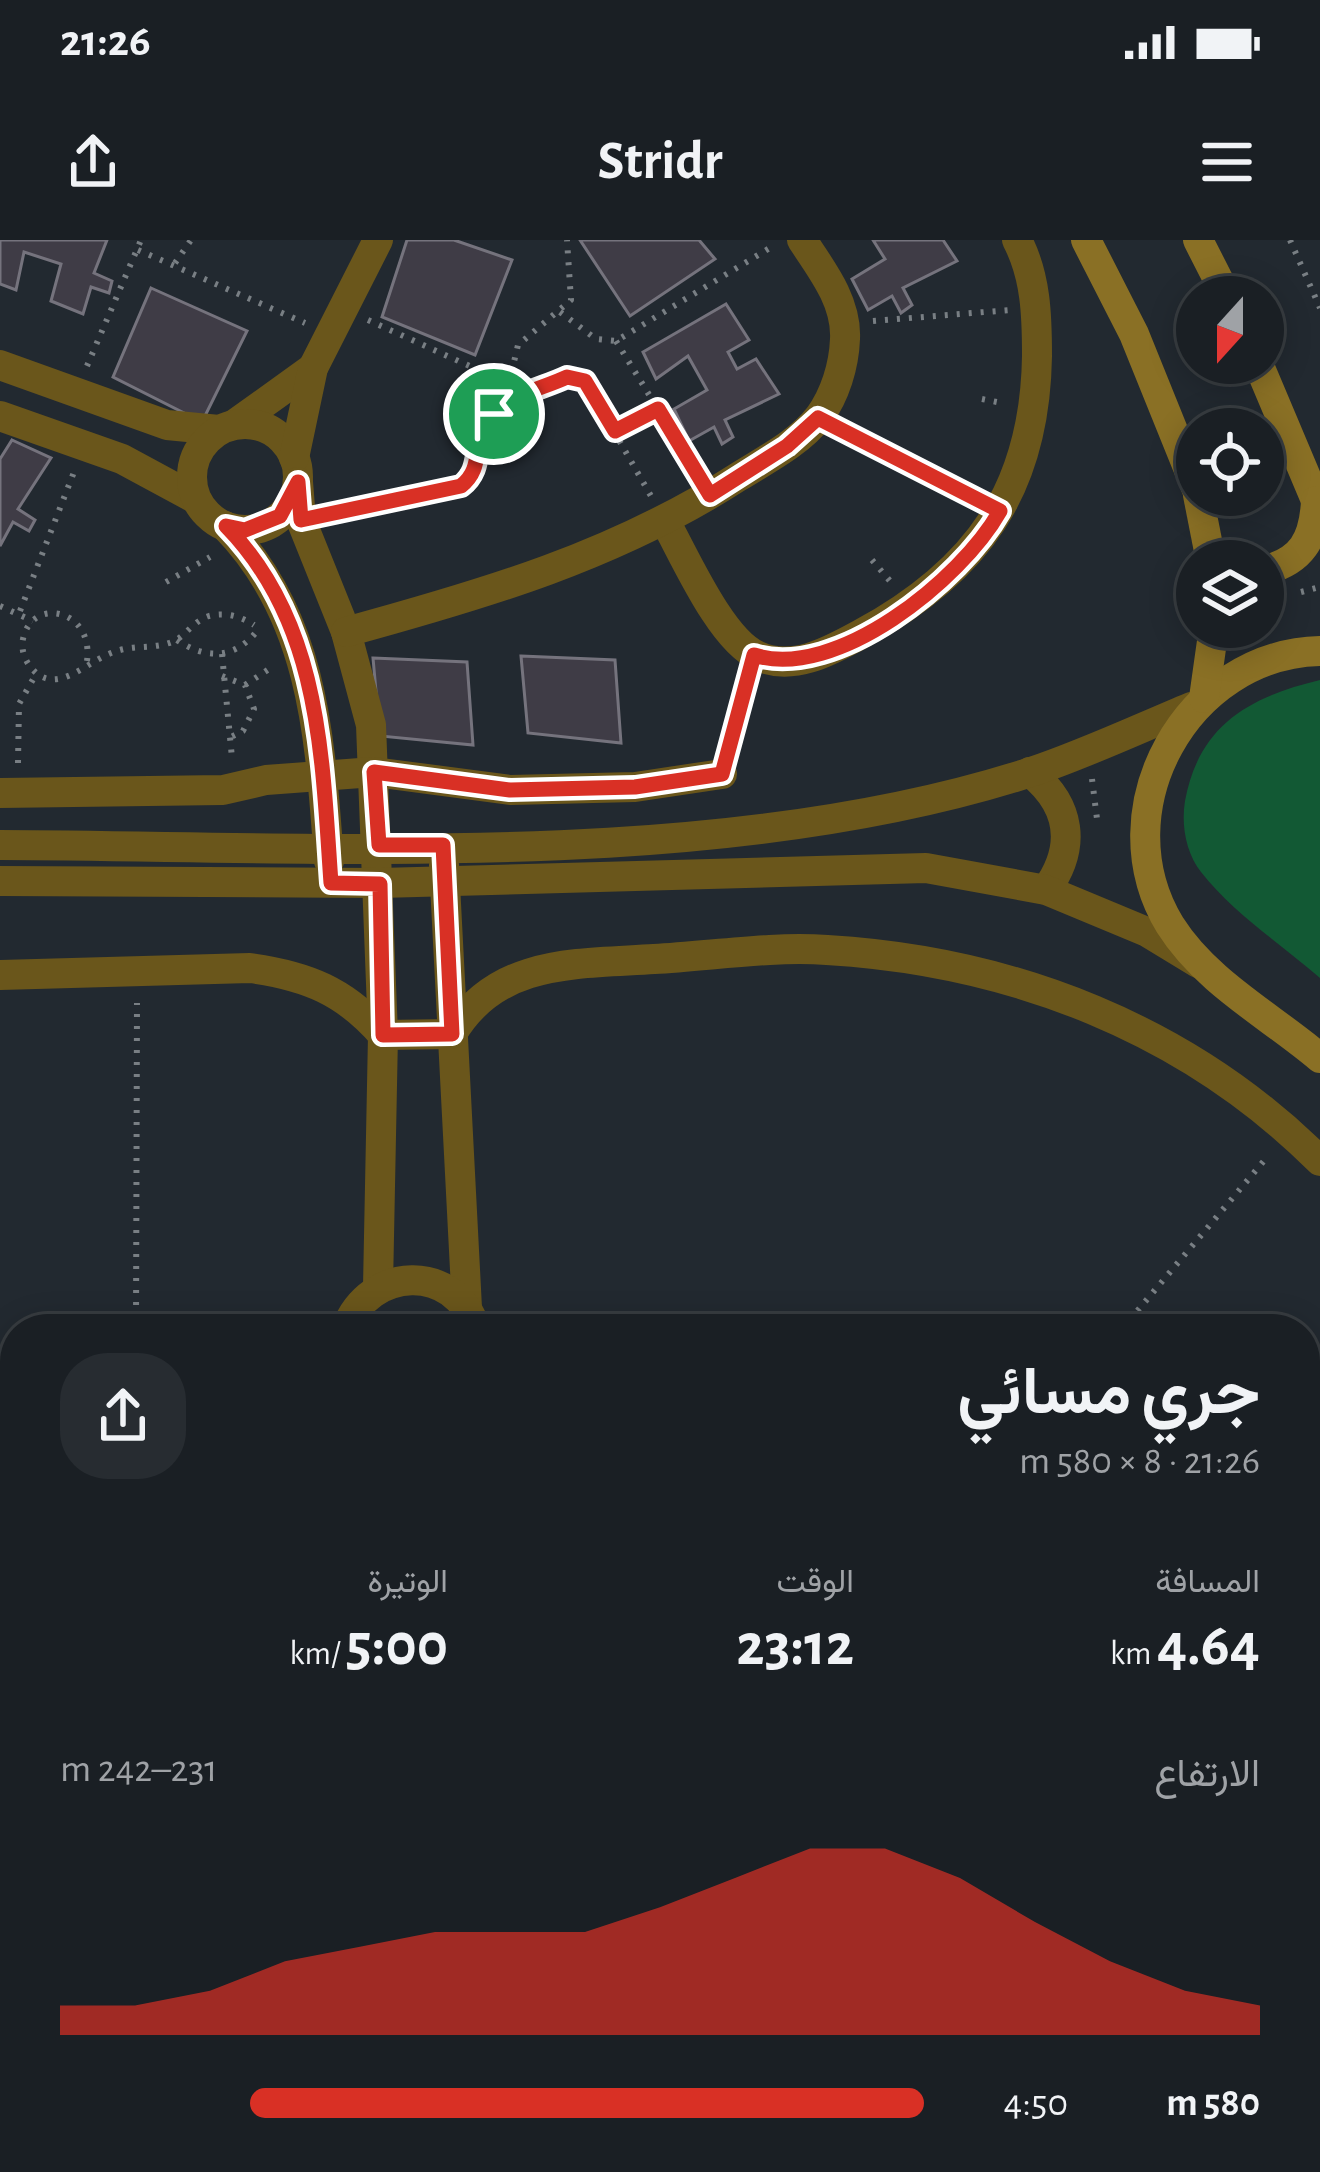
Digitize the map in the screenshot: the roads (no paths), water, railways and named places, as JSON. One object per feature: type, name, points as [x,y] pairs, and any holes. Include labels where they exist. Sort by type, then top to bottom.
[{"type":"main road","points":[[1086,240],[1134,334],[1176,438]]},
{"type":"main road","points":[[1198,240],[1216,276]]},
{"type":"main road","points":[[1267,384],[1318,506],[1314,533],[1295,560],[1284,564]]},
{"type":"main road","points":[[1210,648],[1198,703],[1157,768],[1146,820],[1150,874],[1169,923],[1202,965],[1320,1058]]},
{"type":"main road","points":[[1198,703],[1248,669],[1298,652],[1320,651]]},
{"type":"street","points":[[233,533],[280,516],[296,470],[313,368],[378,240]]},
{"type":"street","points":[[346,632],[578,562],[665,521],[787,446],[818,418],[838,382],[844,323],[838,299],[802,240]]},
{"type":"street","points":[[665,521],[702,588],[738,642],[754,655],[796,662],[832,651],[912,606],[962,562],[1000,511],[1026,453],[1035,409],[1037,308],[1017,240]]},
{"type":"street","points":[[0,365],[184,430],[271,430],[296,470],[301,520],[346,632],[371,724],[383,1035],[378,1287]]},
{"type":"street","points":[[196,499],[192,483],[197,453],[313,368]]},
{"type":"street","points":[[0,416],[164,478],[233,533],[299,646],[313,687],[325,773],[331,883]]},
{"type":"street","points":[[0,844],[443,845],[732,831],[883,808],[1030,772],[1198,703]]},
{"type":"street","points":[[15,793],[223,790],[325,773],[374,772],[510,790],[635,787],[722,774]]},
{"type":"street","points":[[1030,772],[1048,787],[1067,827],[1066,850],[1046,890]]},
{"type":"street","points":[[443,845],[471,1314]]},
{"type":"street","points":[[0,881],[380,884],[863,866],[926,868],[1046,890],[1147,932],[1202,965]]},
{"type":"street","points":[[452,1034],[479,998],[518,974],[541,968],[822,949],[913,957],[1002,976],[1089,1006],[1162,1041],[1289,1130],[1320,1161]]},
{"type":"street","points":[[0,975],[250,968],[290,974],[351,1002],[383,1035],[452,1034]]},
{"type":"street","points":[[354,1314],[362,1298],[378,1287],[417,1278],[453,1293],[468,1314]]}]
